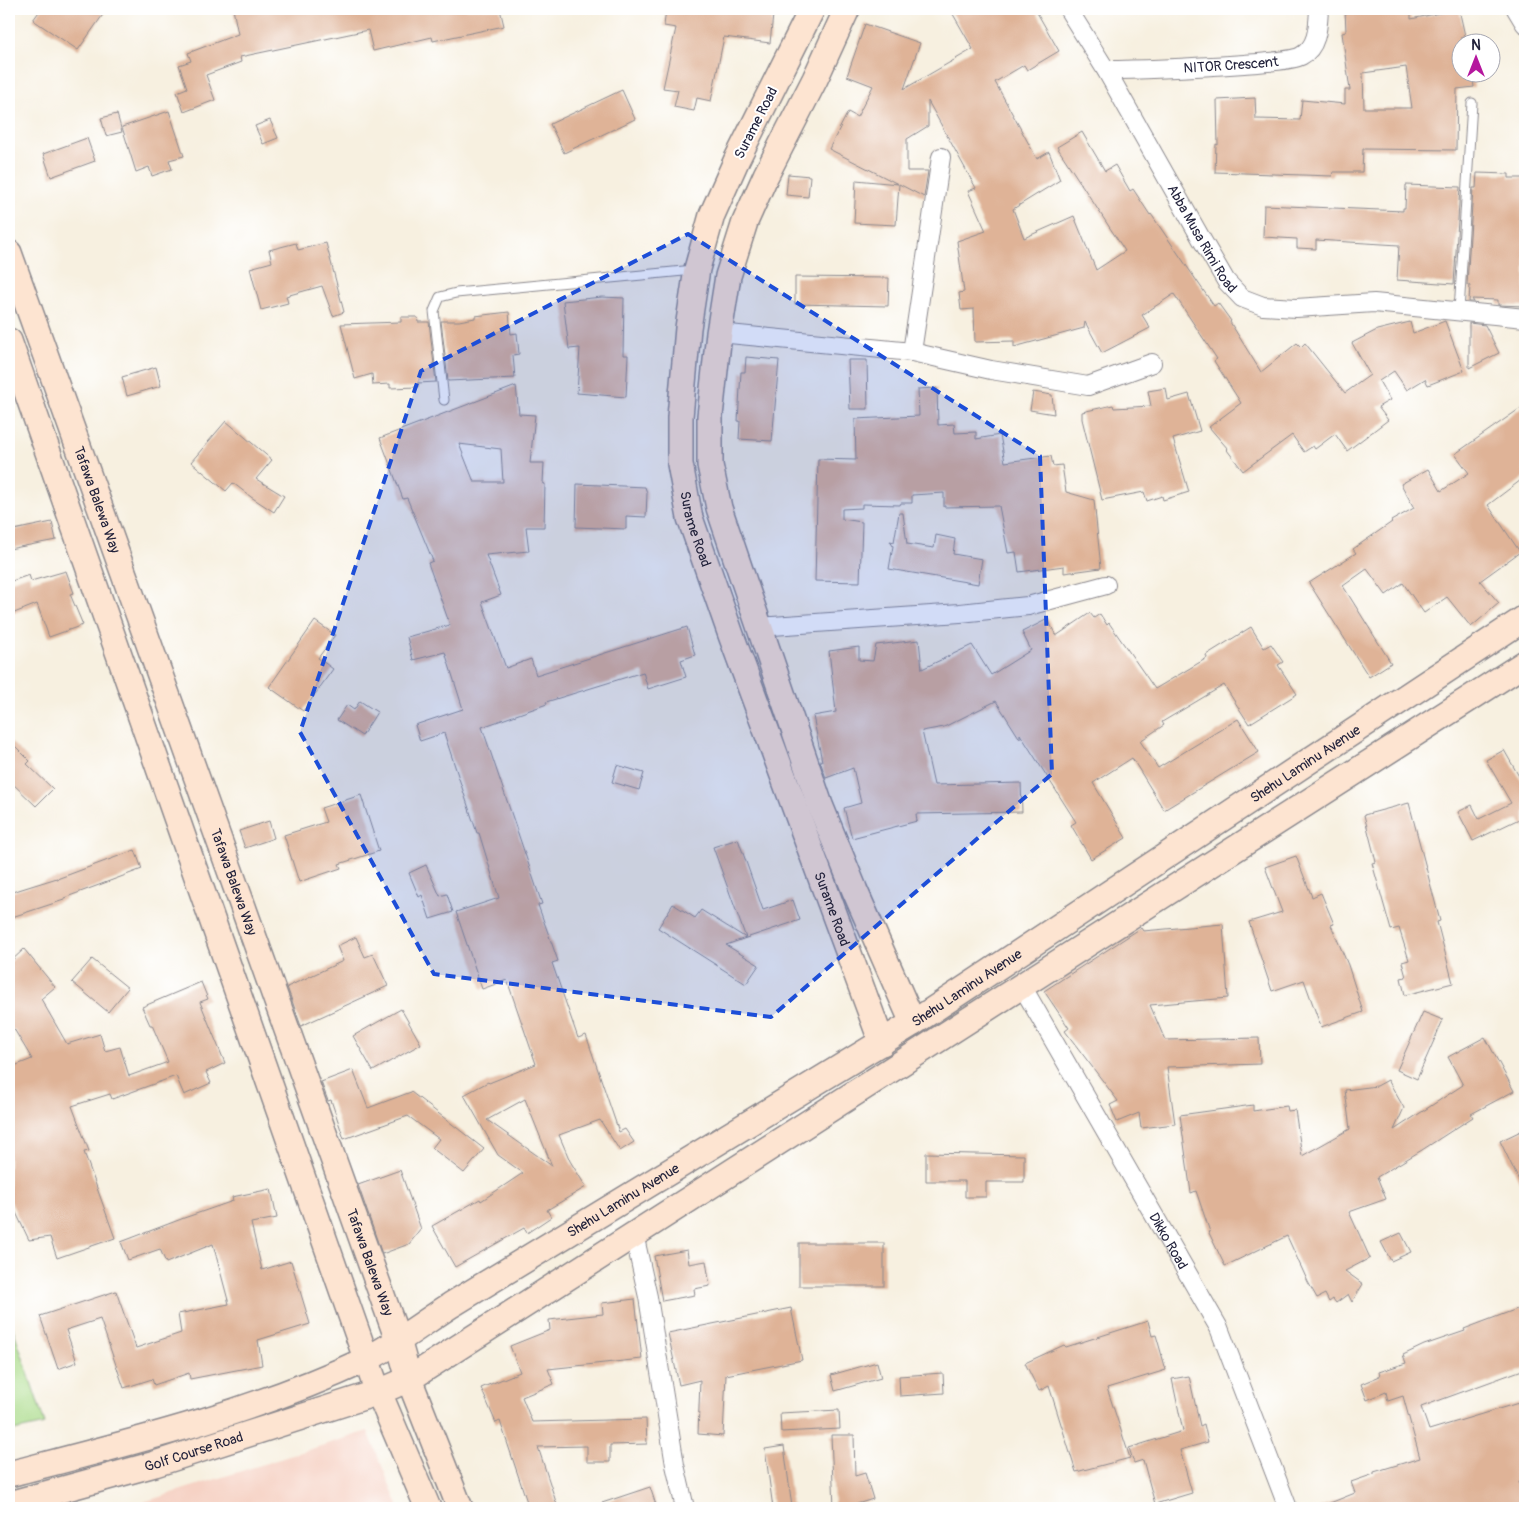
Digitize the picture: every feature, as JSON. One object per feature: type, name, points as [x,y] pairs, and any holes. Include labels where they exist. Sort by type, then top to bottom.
[{"type":"street","name":"Surame Road","points":[[812,9],[737,159],[712,216],[697,270],[688,328],[680,417],[680,464],[690,518],[789,794],[882,1043]]},
{"type":"street","name":"Surame Road","points":[[847,9],[745,222],[728,276],[719,333],[710,416],[710,465],[719,508],[758,627],[820,804],[855,891],[913,1023]]},
{"type":"street","name":"Abba Musa Rimi Road","points":[[1068,9],[1106,70],[1226,281],[1242,298],[1263,306],[1296,308],[1374,304],[1525,318]]},
{"type":"street","name":"NITOR Crescent","points":[[1106,70],[1146,70],[1265,63],[1300,57],[1312,47],[1318,31],[1319,9]]},
{"type":"street","points":[[1516,9],[1525,24]]},
{"type":"street","points":[[786,63],[815,79]]},
{"type":"street","points":[[912,352],[941,157]]},
{"type":"street","name":"Tafawa Balewa Way","points":[[9,253],[398,1340],[408,1379],[460,1508]]},
{"type":"street","points":[[719,333],[912,352],[991,370],[1088,386],[1152,363]]},
{"type":"street","points":[[9,341],[366,1359],[428,1508]]},
{"type":"street","points":[[758,627],[960,613],[1028,606],[1106,585]]},
{"type":"street","name":"Shehu Laminu Avenue","points":[[366,1359],[450,1305],[882,1043],[1525,618]]},
{"type":"street","name":"Shehu Laminu Avenue","points":[[408,1379],[1525,664]]},
{"type":"street","name":"Dikko Road","points":[[1022,986],[1219,1328],[1288,1508]]},
{"type":"street","points":[[634,1234],[648,1297],[675,1465],[685,1508]]},
{"type":"street","name":"Golf Course Road","points":[[9,1474],[147,1438],[276,1397],[366,1359]]},
{"type":"street","name":"Golf Course Road","points":[[9,1504],[155,1464],[379,1392],[408,1379]]},
{"type":"lane","points":[[1459,311],[1472,103]]},
{"type":"lane","points":[[444,400],[434,311],[440,297],[456,293],[697,270]]},
{"type":"highlighted area","points":[[688,234],[1040,456],[1052,774],[771,1017],[434,974],[300,732],[421,371]]},
{"type":"shaded area","points":[[368,1431],[399,1508],[125,1508]]},
{"type":"green space","points":[[9,1316],[45,1424],[9,1432]]},
{"type":"building","points":[[41,9],[107,9],[78,50],[33,20]]},
{"type":"building","points":[[233,9],[500,9],[504,26],[433,41],[432,37],[373,51],[368,30],[240,57],[241,62],[206,75],[215,100],[184,112],[177,92],[187,88],[179,65],[191,61],[188,53],[238,34]]},
{"type":"building","points":[[666,9],[723,9],[773,15],[770,43],[724,37],[711,101],[697,98],[694,111],[674,107],[678,90],[663,88],[676,28],[664,26]]},
{"type":"building","points":[[950,9],[1035,9],[1059,51],[1027,70],[1024,65],[995,82],[1037,159],[1049,152],[1060,180],[1013,209],[1024,238],[1074,216],[1096,270],[1125,251],[1057,147],[1082,132],[1105,171],[1115,165],[1130,191],[1133,189],[1214,306],[1218,303],[1231,321],[1261,372],[1297,343],[1301,347],[1305,343],[1345,393],[1370,375],[1352,343],[1377,330],[1410,322],[1413,333],[1445,321],[1464,371],[1428,385],[1425,379],[1407,390],[1394,371],[1379,381],[1390,400],[1378,407],[1388,420],[1347,451],[1335,434],[1315,449],[1313,446],[1304,452],[1292,435],[1243,471],[1228,449],[1209,427],[1241,403],[1214,361],[1217,359],[1174,294],[1142,315],[1150,328],[1102,353],[1085,322],[1084,328],[1014,347],[1014,341],[975,342],[974,309],[961,310],[959,293],[964,292],[957,241],[986,231],[968,191],[976,188],[928,101],[928,126],[907,139],[907,171],[928,171],[924,197],[899,184],[896,225],[854,223],[856,180],[898,184],[829,149],[848,112],[857,117],[873,86],[847,76],[865,24],[920,43],[904,89],[973,49]]},
{"type":"building","points":[[1345,9],[1411,9],[1411,19],[1459,9],[1464,32],[1452,32],[1452,82],[1473,82],[1474,87],[1457,89],[1456,150],[1363,149],[1362,172],[1333,172],[1332,176],[1215,172],[1216,144],[1218,145],[1217,100],[1255,98],[1256,119],[1300,120],[1302,100],[1345,104],[1345,90],[1350,90],[1342,33],[1346,32]],"holes":[[[1406,67],[1412,108],[1364,108],[1363,73]]]},
{"type":"building","points":[[622,90],[635,119],[564,153],[550,124]]},
{"type":"building","points":[[169,111],[184,156],[169,160],[172,169],[152,176],[149,167],[136,172],[122,127]]},
{"type":"building","points":[[117,114],[122,132],[106,136],[101,118]]},
{"type":"building","points":[[270,120],[278,138],[263,144],[255,126]]},
{"type":"building","points":[[87,138],[95,161],[51,177],[43,154]]},
{"type":"building","points":[[1477,173],[1509,174],[1509,178],[1525,178],[1525,306],[1498,305],[1498,300],[1472,299],[1474,302],[1469,302],[1470,285],[1467,285],[1473,188],[1476,188]]},
{"type":"building","points":[[788,174],[810,176],[808,197],[786,195]]},
{"type":"building","points":[[1406,185],[1460,187],[1454,284],[1397,280],[1399,245],[1316,240],[1316,249],[1297,248],[1297,239],[1263,237],[1264,205],[1403,211],[1403,208],[1405,208]]},
{"type":"building","points":[[296,243],[298,250],[326,243],[344,312],[333,316],[322,286],[286,296],[288,303],[261,310],[250,268],[272,262],[269,250]]},
{"type":"building","points":[[795,277],[889,278],[888,306],[795,304]]},
{"type":"building","points":[[602,297],[624,298],[623,355],[628,355],[626,397],[577,393],[580,348],[569,349],[563,301]]},
{"type":"building","points":[[509,312],[511,334],[517,333],[519,354],[513,355],[515,378],[448,381],[441,321],[459,321],[475,318],[475,316]]},
{"type":"building","points":[[401,317],[417,317],[418,322],[429,322],[436,382],[418,383],[418,387],[390,388],[390,384],[373,385],[372,374],[355,379],[341,324],[401,322]]},
{"type":"building","points":[[1469,323],[1485,325],[1499,353],[1469,368]]},
{"type":"building","points":[[746,357],[779,360],[772,441],[739,439],[740,421],[738,421],[741,372],[745,372]]},
{"type":"building","points":[[848,360],[867,360],[868,409],[850,409]]},
{"type":"building","points":[[156,367],[161,386],[127,396],[122,377]]},
{"type":"building","points":[[516,386],[519,414],[535,415],[530,463],[544,463],[544,527],[526,527],[529,551],[486,555],[501,595],[482,602],[506,668],[531,659],[536,675],[687,627],[695,655],[681,660],[686,677],[648,689],[643,672],[546,702],[547,704],[482,727],[542,904],[538,905],[558,961],[552,963],[578,1038],[586,1035],[619,1132],[625,1129],[634,1142],[620,1151],[600,1120],[559,1135],[570,1161],[586,1187],[547,1210],[551,1217],[527,1233],[524,1228],[455,1267],[432,1226],[480,1199],[481,1201],[523,1173],[498,1155],[464,1095],[488,1082],[536,1064],[507,980],[482,989],[456,912],[499,898],[479,833],[477,833],[444,733],[420,741],[415,725],[463,709],[445,652],[413,660],[407,637],[450,625],[428,563],[433,561],[407,498],[403,499],[380,438]],"holes":[[[459,444],[501,449],[503,482],[474,482]],[[525,1099],[552,1166],[487,1120]]]},
{"type":"building","points":[[937,388],[938,425],[954,424],[955,433],[976,432],[976,439],[1000,435],[1005,462],[1051,456],[1053,466],[1062,465],[1066,492],[1094,500],[1101,568],[1064,573],[1064,566],[1019,572],[1016,552],[1008,553],[999,506],[944,507],[944,493],[912,495],[912,503],[901,503],[900,505],[862,504],[862,508],[842,509],[842,519],[862,522],[860,582],[815,581],[818,459],[856,460],[855,419],[919,416],[918,389]]},
{"type":"building","points":[[1166,388],[1168,400],[1189,394],[1200,431],[1173,439],[1189,492],[1163,500],[1162,496],[1147,501],[1144,492],[1102,500],[1082,419],[1082,412],[1113,405],[1114,408],[1151,406],[1148,391]]},
{"type":"building","points":[[1033,392],[1052,395],[1054,414],[1030,410]]},
{"type":"building","points":[[1525,405],[1525,477],[1488,505],[1520,552],[1480,581],[1499,603],[1471,627],[1447,597],[1424,613],[1403,583],[1386,595],[1367,569],[1343,586],[1391,663],[1369,677],[1309,583],[1356,553],[1353,549],[1391,521],[1414,508],[1401,484],[1428,469],[1441,491],[1469,473],[1455,454]]},
{"type":"building","points":[[226,421],[272,460],[256,479],[284,496],[274,512],[233,483],[226,491],[191,462]]},
{"type":"building","points":[[577,484],[645,487],[647,493],[646,517],[626,516],[626,529],[576,527]]},
{"type":"building","points":[[899,513],[903,513],[907,544],[934,548],[936,535],[955,539],[953,554],[982,559],[978,584],[889,569],[893,546],[890,541],[894,542]]},
{"type":"building","points":[[52,522],[56,540],[9,549],[9,531]]},
{"type":"building","points":[[66,571],[74,593],[70,594],[83,625],[49,637],[37,604],[9,615],[9,582],[29,575],[31,581]]},
{"type":"building","points":[[1090,613],[1094,618],[1100,614],[1107,625],[1109,623],[1155,689],[1207,658],[1206,655],[1251,627],[1264,648],[1271,644],[1283,662],[1278,665],[1297,694],[1249,724],[1224,685],[1162,722],[1164,725],[1140,741],[1158,768],[1238,719],[1259,752],[1164,810],[1132,758],[1093,783],[1126,838],[1091,859],[1071,825],[1076,822],[1020,734],[1020,739],[996,701],[944,727],[922,731],[934,785],[1021,783],[1022,812],[916,814],[917,821],[852,838],[844,808],[861,803],[853,768],[826,778],[820,761],[822,761],[813,716],[836,712],[829,651],[859,647],[859,660],[873,661],[876,645],[919,640],[922,669],[972,645],[991,675],[1031,650],[1022,632],[1048,619],[1056,636]]},
{"type":"building","points":[[315,621],[335,635],[318,658],[333,669],[303,711],[269,687]]},
{"type":"building","points":[[360,701],[377,712],[362,736],[337,720],[347,705],[354,710]]},
{"type":"building","points":[[9,740],[30,761],[27,764],[53,789],[36,806],[9,782]]},
{"type":"building","points":[[1504,750],[1525,787],[1525,829],[1519,819],[1473,841],[1458,812],[1472,805],[1479,819],[1511,803],[1486,760]]},
{"type":"building","points":[[617,765],[644,773],[639,790],[612,782]]},
{"type":"building","points":[[361,795],[379,851],[339,864],[341,868],[299,882],[284,835],[326,822],[321,808]]},
{"type":"building","points":[[1409,803],[1440,921],[1437,922],[1453,983],[1405,995],[1401,978],[1406,977],[1402,962],[1409,960],[1399,928],[1391,930],[1372,863],[1376,862],[1364,815]]},
{"type":"building","points":[[269,821],[274,838],[245,848],[239,831]]},
{"type":"building","points":[[738,839],[763,910],[793,900],[800,920],[746,938],[713,847]]},
{"type":"building","points":[[135,850],[142,869],[64,898],[64,900],[9,918],[9,893],[57,879]]},
{"type":"building","points":[[1296,856],[1312,897],[1321,893],[1334,924],[1331,925],[1348,965],[1363,1012],[1321,1027],[1304,980],[1272,991],[1249,922],[1282,912],[1265,867]]},
{"type":"building","points":[[426,865],[440,896],[447,894],[453,912],[430,919],[422,895],[419,897],[409,873]]},
{"type":"building","points":[[673,904],[695,918],[701,910],[746,938],[726,945],[759,965],[746,984],[658,928]]},
{"type":"building","points":[[1223,924],[1228,998],[1150,1005],[1165,1040],[1259,1038],[1260,1064],[1167,1067],[1175,1124],[1141,1128],[1139,1113],[1117,1122],[1110,1105],[1118,1101],[1065,1031],[1069,1028],[1044,991],[1141,928],[1143,931]]},
{"type":"building","points":[[356,937],[365,957],[373,954],[388,986],[301,1026],[287,987],[343,961],[337,946]]},
{"type":"building","points":[[24,949],[55,987],[41,999],[67,1044],[100,1034],[105,1051],[120,1047],[129,1076],[168,1062],[142,1007],[201,982],[208,999],[200,1002],[225,1063],[206,1072],[211,1083],[184,1095],[176,1076],[112,1099],[110,1094],[72,1106],[89,1151],[84,1152],[115,1238],[57,1258],[50,1237],[29,1240],[9,1198],[9,1068],[32,1059],[14,1029],[9,1032],[9,963]]},
{"type":"building","points":[[92,959],[128,988],[108,1012],[72,982]]},
{"type":"building","points":[[401,1009],[421,1044],[373,1071],[353,1036]]},
{"type":"building","points":[[1423,1012],[1443,1020],[1417,1079],[1397,1070]]},
{"type":"building","points":[[1485,1037],[1514,1091],[1471,1114],[1473,1117],[1377,1177],[1386,1199],[1349,1212],[1370,1258],[1345,1271],[1363,1284],[1352,1302],[1348,1294],[1336,1303],[1333,1299],[1329,1302],[1325,1294],[1317,1298],[1287,1236],[1225,1266],[1209,1233],[1196,1191],[1191,1193],[1180,1115],[1253,1105],[1253,1111],[1287,1106],[1288,1111],[1295,1110],[1302,1156],[1350,1129],[1345,1090],[1377,1086],[1388,1080],[1404,1108],[1394,1130],[1463,1085],[1448,1057]]},
{"type":"building","points":[[353,1070],[368,1108],[411,1092],[484,1149],[464,1173],[432,1148],[439,1139],[408,1116],[344,1139],[331,1100],[328,1101],[321,1082]]},
{"type":"building","points":[[1525,1129],[1525,1193],[1500,1141]]},
{"type":"building","points":[[926,1153],[1024,1155],[1024,1182],[986,1182],[986,1197],[965,1197],[965,1181],[926,1181]]},
{"type":"building","points":[[400,1170],[421,1229],[409,1244],[382,1254],[358,1185]]},
{"type":"building","points":[[271,1189],[277,1218],[251,1223],[262,1270],[291,1261],[310,1324],[258,1340],[262,1365],[190,1379],[189,1373],[154,1385],[152,1379],[124,1388],[100,1319],[66,1330],[77,1362],[58,1369],[40,1316],[116,1291],[136,1348],[181,1333],[178,1314],[229,1304],[213,1244],[166,1263],[160,1249],[128,1260],[121,1242],[233,1201],[232,1197]]},
{"type":"building","points":[[1401,1233],[1411,1252],[1391,1261],[1381,1242]]},
{"type":"building","points":[[799,1243],[884,1243],[884,1286],[799,1286]]},
{"type":"building","points":[[687,1250],[689,1264],[706,1261],[710,1286],[694,1289],[695,1295],[662,1301],[654,1256]]},
{"type":"building","points":[[635,1299],[642,1359],[548,1369],[554,1384],[522,1397],[532,1422],[646,1419],[647,1444],[610,1445],[610,1462],[587,1462],[587,1446],[538,1447],[558,1508],[529,1508],[500,1421],[496,1423],[481,1388],[520,1372],[510,1346],[550,1330],[549,1320],[603,1314],[602,1303]]},
{"type":"building","points":[[1525,1306],[1525,1369],[1421,1407],[1429,1430],[1525,1401],[1525,1480],[1519,1482],[1525,1501],[1525,1508],[1320,1508],[1355,1493],[1351,1482],[1374,1474],[1374,1472],[1420,1458],[1403,1396],[1388,1401],[1386,1392],[1367,1400],[1361,1384],[1380,1376],[1379,1372],[1406,1363],[1403,1355],[1424,1345],[1465,1331],[1464,1329]]},
{"type":"building","points":[[791,1308],[802,1360],[726,1375],[723,1436],[698,1434],[700,1380],[679,1385],[668,1333]]},
{"type":"building","points":[[1148,1321],[1152,1336],[1156,1335],[1166,1370],[1107,1388],[1130,1458],[1076,1472],[1049,1386],[1039,1391],[1025,1363],[1064,1345],[1066,1347]]},
{"type":"building","points":[[877,1362],[881,1378],[835,1391],[831,1375]]},
{"type":"building","points":[[943,1373],[944,1393],[900,1396],[899,1376]]},
{"type":"building","points":[[1189,1376],[1200,1426],[1204,1424],[1208,1442],[1180,1450],[1192,1493],[1155,1504],[1143,1460],[1134,1463],[1129,1448],[1183,1431],[1172,1379]]},
{"type":"building","points":[[839,1410],[840,1429],[781,1432],[780,1413]]},
{"type":"building","points":[[831,1435],[854,1435],[855,1476],[865,1473],[873,1499],[857,1504],[857,1508],[834,1508]]},
{"type":"building","points":[[784,1446],[792,1507],[773,1508],[765,1449]]},
{"type":"building","points":[[650,1487],[657,1508],[596,1508],[596,1505]]}]
